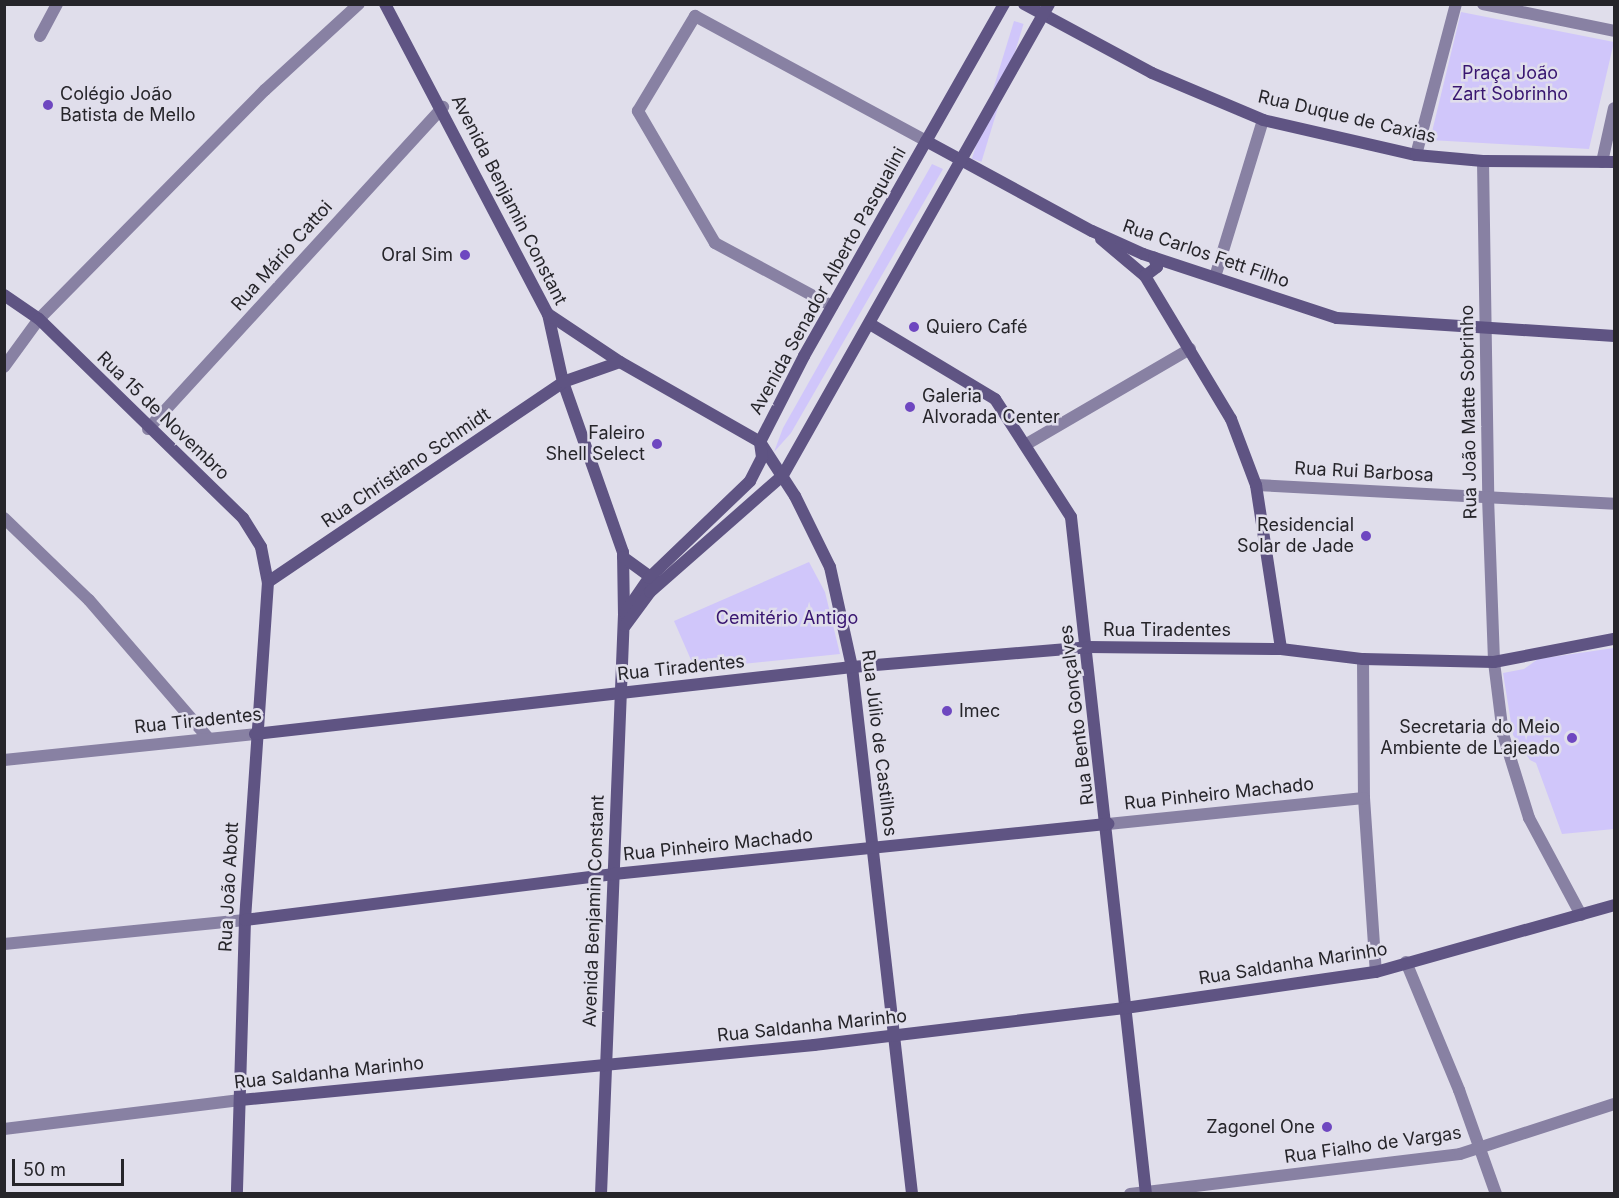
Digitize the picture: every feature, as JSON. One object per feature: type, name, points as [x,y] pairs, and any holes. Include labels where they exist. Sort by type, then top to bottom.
[{"type":"street","points":[[40,36],[57,4]]},
{"type":"street","points":[[4,367],[39,319],[265,90],[358,4]]},
{"type":"street","name":"Avenida Benjamin Constant","points":[[385,4],[443,107],[548,314],[563,382],[623,558],[624,614],[601,1194]]},
{"type":"street","name":"Avenida Senador Alberto Pasqualini","points":[[624,614],[750,481],[762,457],[760,442],[832,306],[1004,4]]},
{"type":"street","name":"Rua Duque de Caxias","points":[[1024,4],[1046,10],[1152,73],[1263,120],[1416,155],[1483,162],[1608,162]]},
{"type":"street","points":[[1416,155],[1456,4]]},
{"type":"street","points":[[1483,4],[1614,31]]},
{"type":"street","name":"Avenida Senador Alberto Pasqualini","points":[[623,630],[650,592],[655,580],[783,475],[1046,10]]},
{"type":"street","name":"Rua Carlos Fett Filho","points":[[832,306],[715,243],[638,111],[695,16],[1092,231],[1148,266],[1189,269],[1337,318],[1614,336]]},
{"type":"street","name":"Rua Mário Cattoi","points":[[148,429],[443,107]]},
{"type":"street","points":[[1608,162],[1614,108]]},
{"type":"street","points":[[1215,277],[1263,120]]},
{"type":"street","name":"Rua João Matte Sobrinho","points":[[1483,162],[1488,496],[1494,662],[1503,734],[1529,818],[1581,915]]},
{"type":"street","points":[[1092,231],[1148,266],[1154,290],[1231,419],[1256,485],[1281,649]]},
{"type":"street","name":"Rua 15 de Novembro","points":[[4,296],[39,319],[148,429],[243,518],[261,547],[268,582]]},
{"type":"street","name":"Rua Júlio de Castilhos","points":[[548,314],[620,362],[760,442],[783,475],[830,567],[852,667],[896,1035],[912,1194]]},
{"type":"street","name":"Rua Bento Gonçalves","points":[[870,324],[995,399],[1071,517],[1108,824],[1125,1008],[1146,1193]]},
{"type":"street","points":[[1024,445],[1190,349]]},
{"type":"street","points":[[563,382],[620,362]]},
{"type":"street","name":"Rua Christiano Schmidt","points":[[268,582],[563,382]]},
{"type":"street","name":"Rua Rui Barbosa","points":[[1256,485],[1614,504]]},
{"type":"street","points":[[4,518],[89,600],[208,738]]},
{"type":"street","points":[[623,558],[655,580]]},
{"type":"street","name":"Rua João Abott","points":[[237,1194],[244,920],[255,734],[268,582]]},
{"type":"street","name":"Rua Tiradentes","points":[[4,760],[852,667],[1088,648],[1281,649],[1363,659],[1494,662],[1614,639]]},
{"type":"street","points":[[1363,659],[1364,798],[1376,972]]},
{"type":"street","name":"Rua Pinheiro Machado","points":[[4,944],[244,920],[614,874],[1364,798]]},
{"type":"street","name":"Rua Saldanha Marinho","points":[[4,1129],[240,1100],[896,1035],[1125,1008],[1376,972],[1614,905]]},
{"type":"street","points":[[1406,963],[1459,1090],[1496,1194]]},
{"type":"street","name":"Rua Fialho de Vargas","points":[[1130,1194],[1460,1154],[1614,1104]]},
{"type":"green space","name":"Praça João Zart Sobrinho","points":[[1461,12],[1614,42],[1589,149],[1430,140]]},
{"type":"green space","points":[[1014,21],[1024,24],[981,162],[972,159]]},
{"type":"green space","points":[[932,164],[943,169],[791,433],[774,452],[783,428]]},
{"type":"green space","name":"Cemitério Antigo","points":[[809,562],[825,592],[840,654],[695,669],[674,621]]},
{"type":"green space","points":[[1614,648],[1614,829],[1562,834],[1536,763],[1530,760],[1513,735],[1503,673],[1524,669],[1538,659]]},
{"type":"place","name":"Colégio João Batista de Mello","points":[[48,105]]},
{"type":"place","name":"Oral Sim","points":[[465,255]]},
{"type":"place","name":"Quiero Café","points":[[914,327]]},
{"type":"place","name":"Galeria Alvorada Center","points":[[910,407]]},
{"type":"place","name":"Faleiro Shell Select","points":[[657,444]]},
{"type":"place","name":"Residencial Solar de Jade","points":[[1366,536]]},
{"type":"place","name":"Imec","points":[[947,711]]},
{"type":"place","name":"Secretaria do Meio Ambiente de Lajeado","points":[[1572,738]]},
{"type":"place","name":"Zagonel One","points":[[1327,1127]]}]
